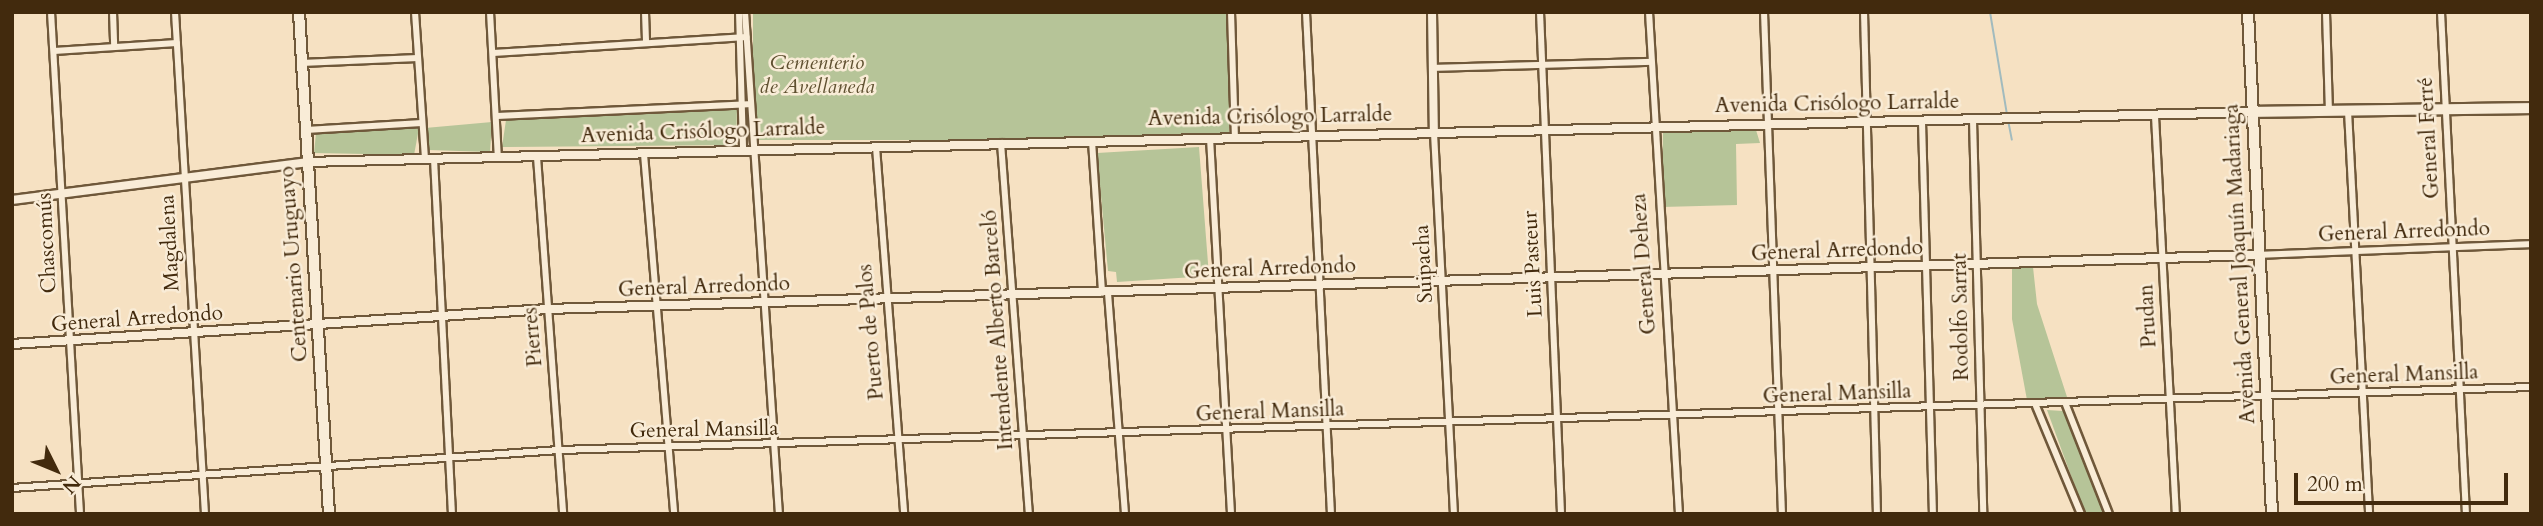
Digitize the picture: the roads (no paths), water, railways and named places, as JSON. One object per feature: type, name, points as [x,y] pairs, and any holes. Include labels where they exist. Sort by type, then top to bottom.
[{"type":"main road","name":"Centenario Uruguayo","points":[[299,12],[329,514]]},
{"type":"main road","name":"Avenida General Joaquín Madariaga","points":[[2248,12],[2272,514]]},
{"type":"main road","name":"Avenida Crisólogo Larralde","points":[[2251,113],[2531,108]]},
{"type":"street","name":"Chascomús","points":[[51,12],[80,514]]},
{"type":"street","points":[[113,12],[114,46]]},
{"type":"street","name":"Magdalena","points":[[175,12],[205,514]]},
{"type":"street","points":[[415,12],[422,123],[429,159],[442,316],[452,514]]},
{"type":"street","points":[[490,12],[498,158]]},
{"type":"street","points":[[645,12],[646,42]]},
{"type":"street","points":[[739,12],[743,37]]},
{"type":"street","points":[[745,12],[743,37],[746,150],[762,303],[779,514]]},
{"type":"street","points":[[1231,12],[1235,137]]},
{"type":"street","points":[[1306,12],[1317,285],[1331,514]]},
{"type":"street","name":"Suipacha","points":[[1432,12],[1434,133],[1454,514]]},
{"type":"street","name":"Luis Pasteur","points":[[1540,12],[1561,514]]},
{"type":"street","name":"General Deheza","points":[[1649,12],[1662,274],[1679,514]]},
{"type":"street","points":[[1764,12],[1782,514]]},
{"type":"street","points":[[1864,12],[1877,514]]},
{"type":"street","points":[[2326,12],[2329,111]]},
{"type":"street","name":"General Ferré","points":[[2441,12],[2466,514]]},
{"type":"street","points":[[492,53],[743,37]]},
{"type":"street","points":[[54,51],[177,43]]},
{"type":"street","points":[[302,63],[418,58]]},
{"type":"street","points":[[1433,68],[1651,62]]},
{"type":"street","points":[[497,116],[745,103]]},
{"type":"street","points":[[2348,111],[2369,514]]},
{"type":"street","name":"Avenida Crisólogo Larralde","points":[[12,200],[307,162],[2251,113]]},
{"type":"street","name":"Prudan","points":[[2155,116],[2175,514]]},
{"type":"street","name":"Rodolfo Sarrat","points":[[1973,120],[1983,514]]},
{"type":"street","points":[[1922,122],[1933,514]]},
{"type":"street","points":[[306,130],[422,123]]},
{"type":"street","points":[[1210,138],[1231,514]]},
{"type":"street","points":[[1092,141],[1125,514]]},
{"type":"street","name":"Intendente Alberto Barceló","points":[[1002,143],[1029,514]]},
{"type":"street","name":"Puerto de Palos","points":[[876,147],[885,299],[904,514]]},
{"type":"street","points":[[644,154],[674,514]]},
{"type":"street","name":"Pierres","points":[[537,157],[563,514]]},
{"type":"street","name":"General Arredondo","points":[[12,344],[548,309],[1978,265],[2531,244]]},
{"type":"street","name":"General Mansilla","points":[[12,488],[203,477],[560,450],[898,443],[1672,415],[2363,395],[2531,387]]},
{"type":"street","points":[[2066,405],[2109,514]]},
{"type":"street","points":[[2036,406],[2081,514]]},
{"type":"waterway","points":[[1990,12],[2007,115]]},
{"type":"waterway","points":[[2008,120],[2012,140]]},
{"type":"park label","name":"Cementerio de Avellaneda","points":[[817,75]]}]
